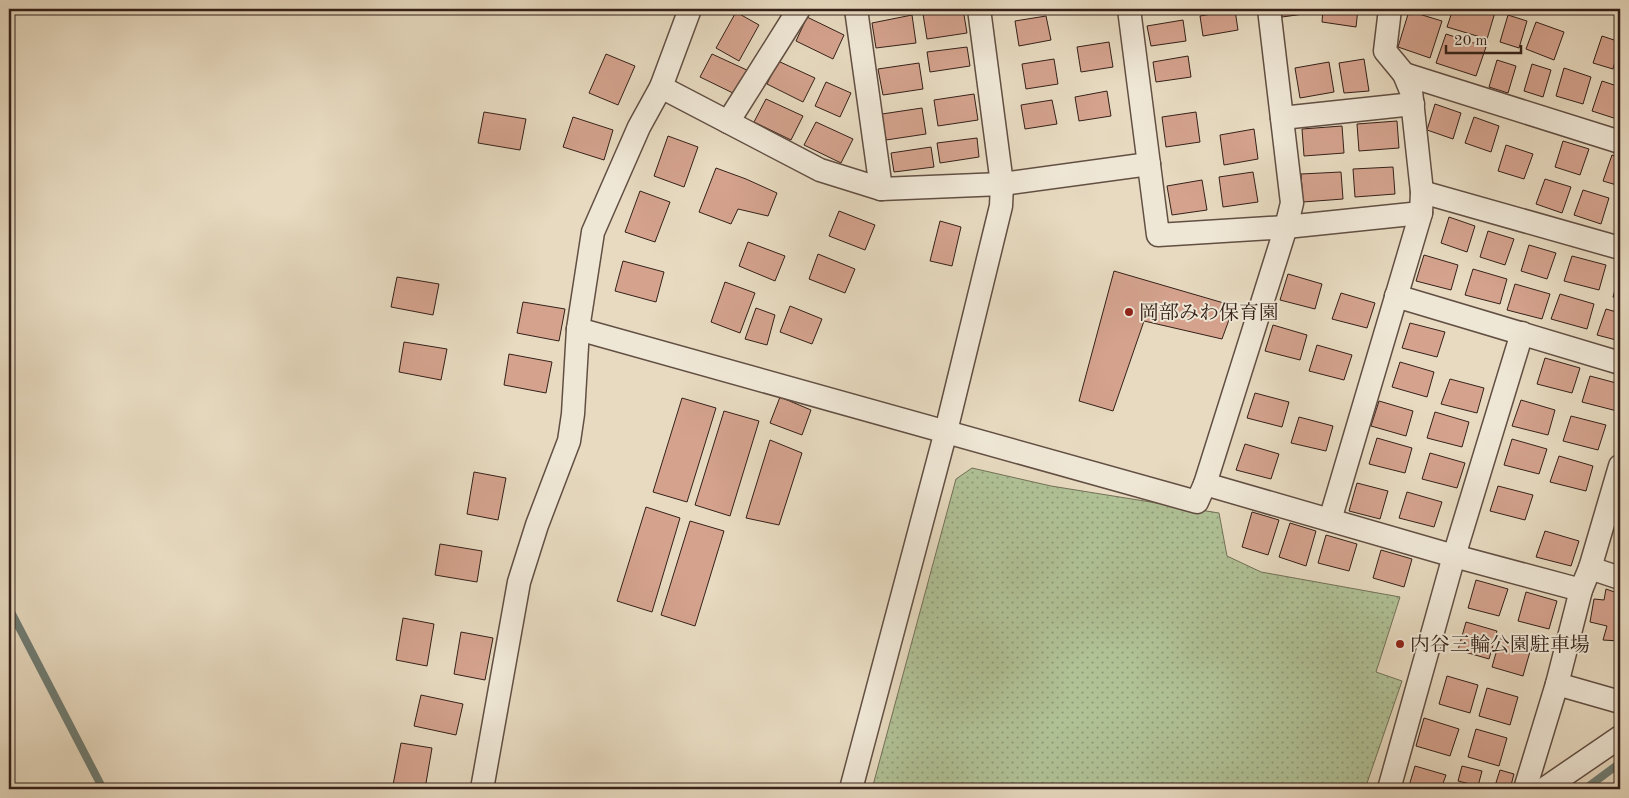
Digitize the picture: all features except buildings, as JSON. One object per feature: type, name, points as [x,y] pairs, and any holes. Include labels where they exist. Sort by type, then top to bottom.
[{"type":"street","points":[[482,789],[519,582],[537,525],[569,442],[573,414],[578,329],[592,232],[639,127],[661,87],[690,9]]},
{"type":"street","points":[[728,122],[799,9]]},
{"type":"street","points":[[856,9],[881,189]]},
{"type":"street","points":[[851,789],[946,431],[1001,206],[1002,184],[979,9]]},
{"type":"street","points":[[1129,9],[1158,235],[1286,227],[1421,202],[1620,248]]},
{"type":"street","points":[[578,329],[1197,502],[1206,484],[1292,203],[1269,9]]},
{"type":"street","points":[[1330,520],[1396,296],[1421,202],[1411,91],[1404,74],[1385,51],[1390,9]]},
{"type":"street","points":[[1404,74],[1620,142]]},
{"type":"street","points":[[661,87],[820,170],[881,189],[1002,184],[1149,164]]},
{"type":"street","points":[[1282,118],[1413,104]]},
{"type":"street","points":[[1396,296],[1620,363]]},
{"type":"street","points":[[1389,789],[1454,556],[1522,333]]},
{"type":"street","points":[[1525,789],[1557,684],[1581,590],[1590,568],[1620,466]]},
{"type":"street","points":[[1206,484],[1454,556],[1581,590]]},
{"type":"street","points":[[1590,568],[1620,578]]},
{"type":"street","points":[[1557,684],[1620,702]]},
{"type":"street","points":[[1544,789],[1620,736]]},
{"type":"green space","points":[[972,468],[1051,486],[1219,513],[1227,556],[1261,572],[1400,597],[1376,672],[1402,681],[1365,789],[872,789],[956,479]]},
{"type":"waterway","points":[[9,608],[103,789]]},
{"type":"waterway","points":[[1585,789],[1620,763]]},
{"type":"place","name":"岡部みわ保育園","points":[[1129,312]]},
{"type":"place","name":"内谷三輪公園駐車場","points":[[1400,644]]}]
